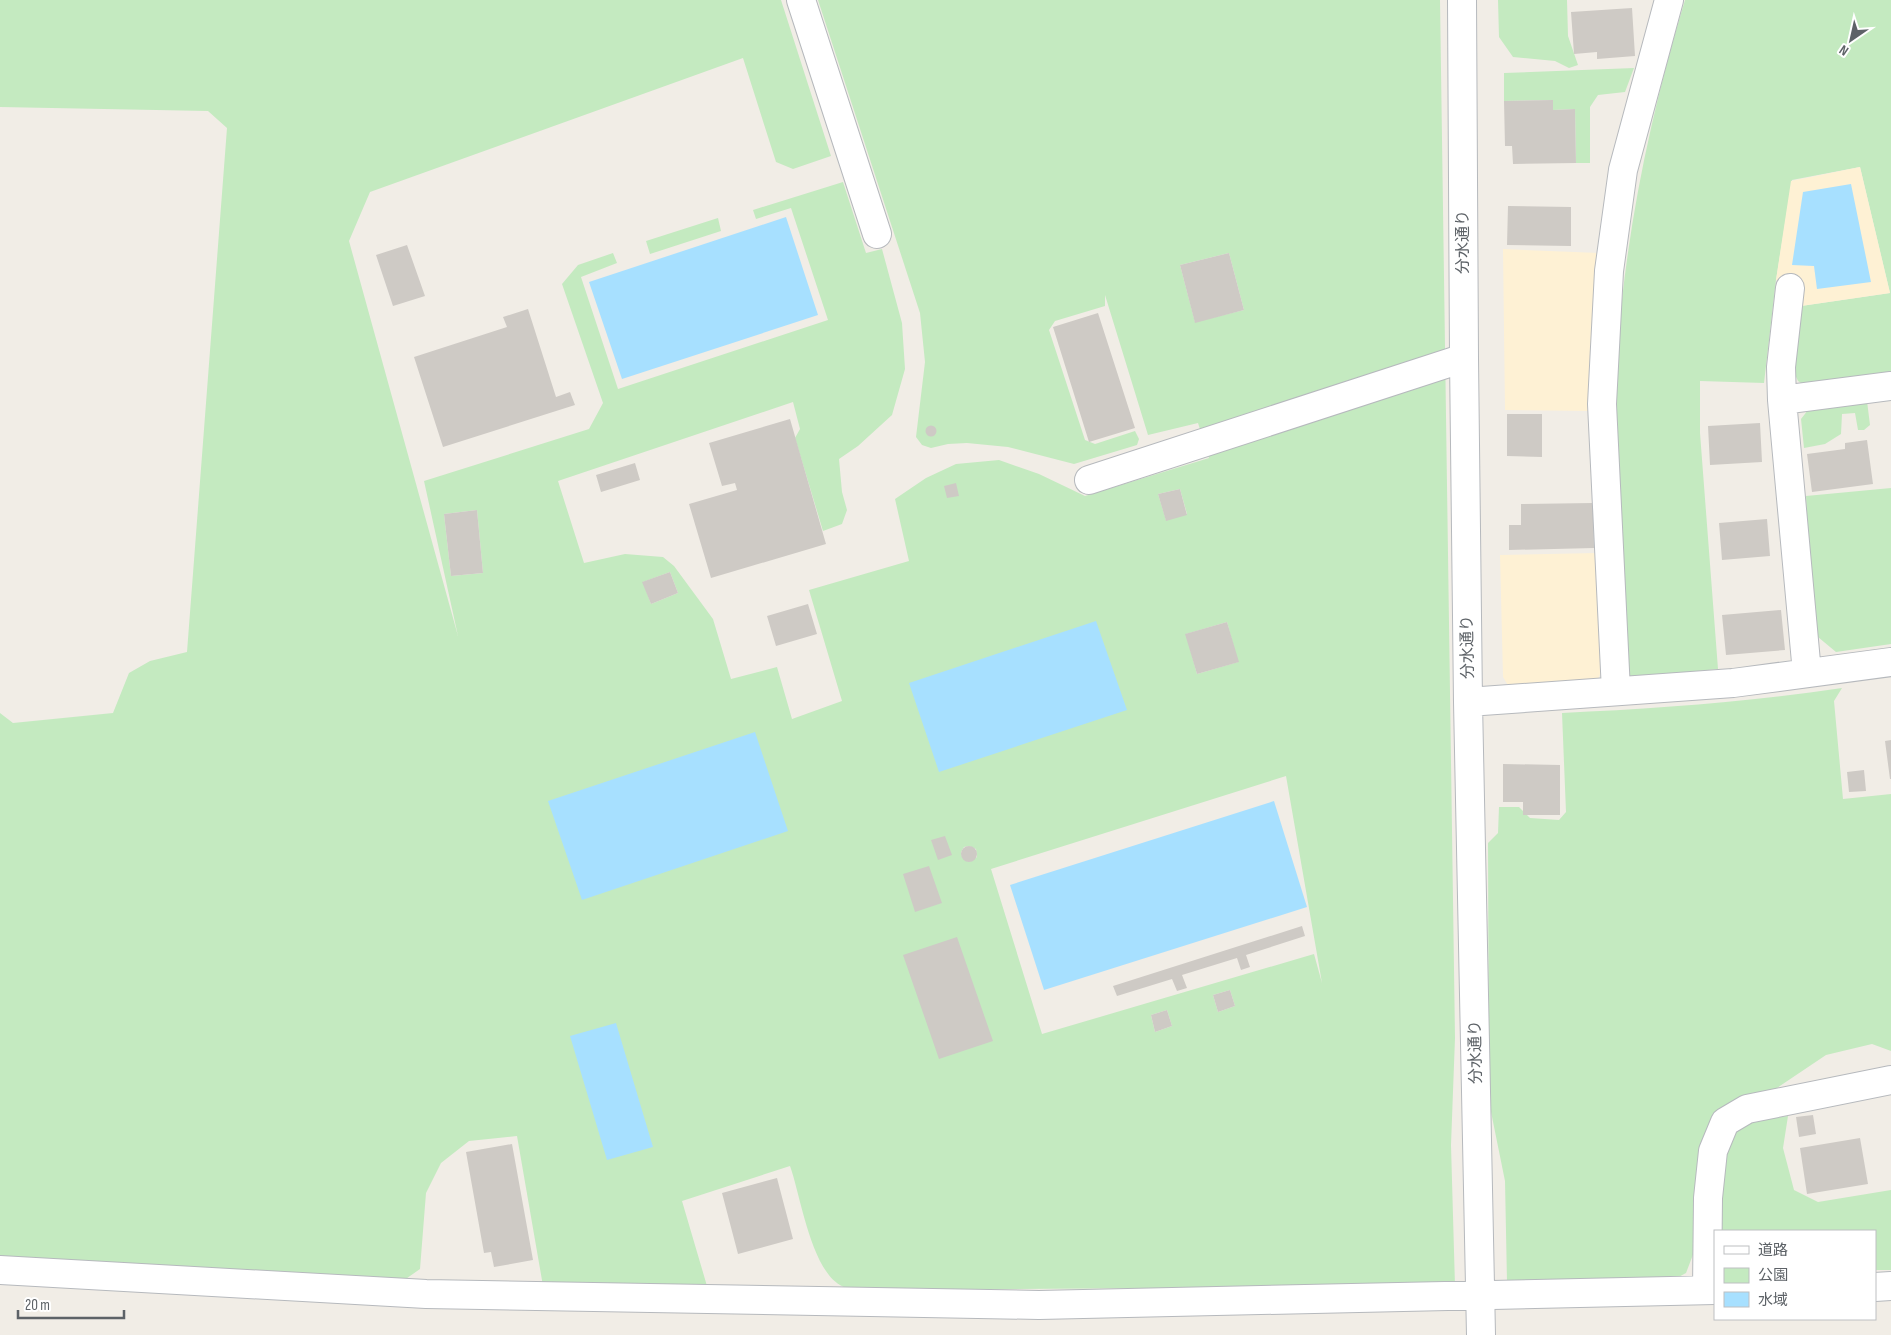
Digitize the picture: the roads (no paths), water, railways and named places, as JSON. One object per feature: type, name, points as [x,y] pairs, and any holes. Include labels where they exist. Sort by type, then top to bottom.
[{"type":"street","points":[[801,0],[877,234]]},
{"type":"street","name":"分水通り","points":[[1462,0],[1468,702],[1481,1335]]},
{"type":"street","points":[[1616,691],[1602,404],[1609,271],[1622,170],[1669,0]]},
{"type":"street","points":[[1790,288],[1781,368],[1782,400],[1807,673]]},
{"type":"street","points":[[1088,480],[1464,358]]},
{"type":"street","points":[[1782,400],[1891,386]]},
{"type":"street","points":[[1468,702],[1733,683],[1891,662]]},
{"type":"street","points":[[0,1270],[426,1294],[1009,1304],[1711,1290],[1708,1198],[1713,1151],[1726,1122],[1747,1109],[1891,1080]]},
{"type":"street","points":[[1876,1287],[1891,1286]]},
{"type":"water","points":[[1851,184],[1871,282],[1817,289],[1814,266],[1792,265],[1803,192]]},
{"type":"water","points":[[786,217],[818,315],[622,379],[589,282]]},
{"type":"water","points":[[1096,621],[1127,710],[939,772],[909,683]]},
{"type":"water","points":[[755,732],[788,831],[582,900],[548,801]]},
{"type":"water","points":[[1274,801],[1307,907],[1044,990],[1010,885]]},
{"type":"water","points":[[616,1023],[653,1147],[607,1160],[570,1036]]}]
